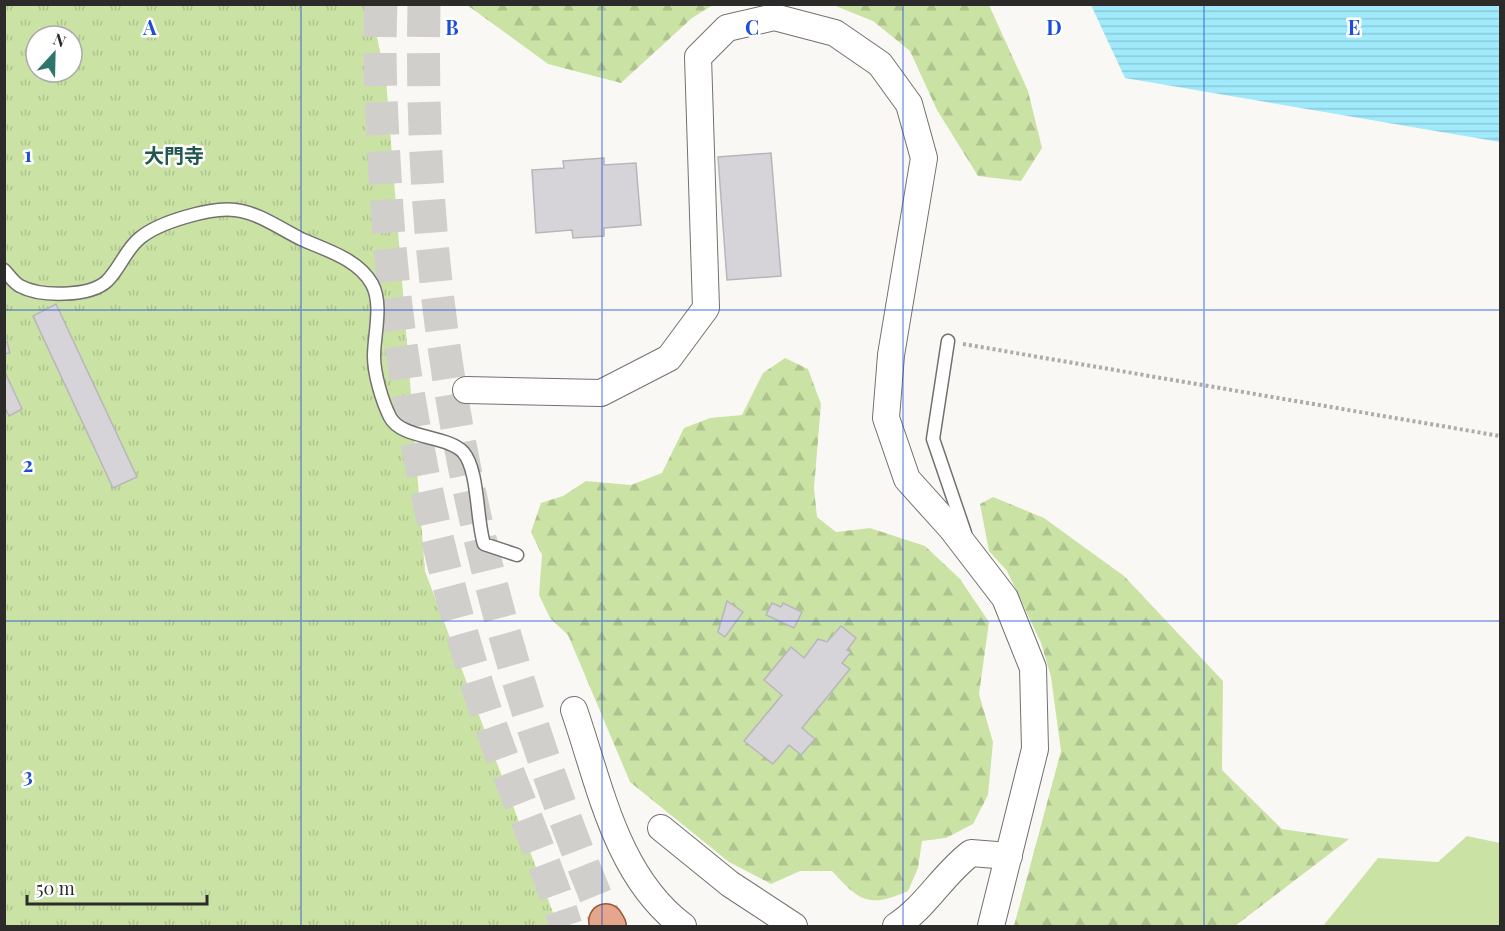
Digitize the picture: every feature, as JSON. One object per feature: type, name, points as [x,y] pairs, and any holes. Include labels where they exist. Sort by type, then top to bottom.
[{"type":"street","points":[[466,390],[601,393],[669,358],[706,308],[698,57],[727,27],[774,17],[835,33],[880,64],[909,104],[924,158],[891,355],[886,418],[907,479],[1005,598],[1033,668],[1035,749],[991,927]]},
{"type":"street","points":[[574,710],[623,854],[652,897],[683,927]]},
{"type":"street","points":[[661,828],[730,884],[794,927]]},
{"type":"street","points":[[896,927],[914,915],[953,866],[971,853],[1009,856]]},
{"type":"lane","points":[[4,270],[19,285],[39,292],[76,293],[106,282],[141,237],[157,228],[206,212],[220,210],[247,213],[352,262],[374,287],[376,303],[375,370],[390,417],[398,426],[449,444],[462,452],[472,471],[478,527],[484,544],[517,555]]},
{"type":"lane","points":[[948,341],[933,439],[973,557]]},
{"type":"path","points":[[948,341],[1500,436]]},
{"type":"green space","points":[[5,5],[370,5],[386,79],[425,571],[558,926],[5,926]]},
{"type":"green space","points":[[467,5],[713,5],[692,18],[621,83],[548,64]]},
{"type":"green space","points":[[833,5],[989,5],[1028,91],[1042,148],[1021,181],[978,176],[937,110],[910,51],[873,21]]},
{"type":"green space","points":[[785,358],[808,369],[821,404],[814,488],[817,517],[836,532],[870,528],[925,546],[960,579],[989,622],[979,694],[993,742],[988,795],[973,824],[946,838],[922,841],[918,868],[908,891],[884,899],[866,899],[858,895],[832,871],[800,871],[771,884],[729,862],[630,782],[568,635],[550,618],[539,595],[542,555],[531,532],[541,503],[563,496],[586,481],[631,485],[662,473],[684,428],[710,418],[742,415],[763,373]]},
{"type":"green space","points":[[993,497],[1044,518],[1124,576],[1223,681],[1222,770],[1282,829],[1349,839],[1235,926],[1014,926],[1061,751],[1051,677],[1041,643],[1007,571],[989,551],[980,504]]},
{"type":"green space","points":[[1467,836],[1500,843],[1500,926],[1323,926],[1378,858],[1438,862]]},
{"type":"water","points":[[1091,5],[1500,5],[1500,142],[1125,78]]},
{"type":"building","points":[[771,153],[781,276],[727,280],[718,157]]},
{"type":"building","points":[[604,158],[604,165],[636,163],[641,225],[604,228],[604,236],[573,238],[572,230],[536,233],[532,170],[564,168],[563,161]]},
{"type":"building","points":[[56,304],[137,477],[113,488],[33,316]]},
{"type":"building","points":[[4,342],[7,342],[10,353],[4,354]]},
{"type":"building","points":[[4,370],[22,409],[9,416],[4,406]]},
{"type":"building","points":[[727,601],[743,612],[725,637],[718,632]]},
{"type":"building","points":[[772,603],[781,607],[783,603],[802,612],[794,628],[766,615]]},
{"type":"building","points":[[841,626],[856,638],[847,650],[851,652],[842,663],[850,669],[802,728],[815,739],[801,755],[789,745],[773,764],[744,741],[782,695],[764,680],[791,647],[804,658],[818,639],[827,642]]},
{"type":"tunnel","points":[[381,4],[381,107],[392,271],[399,332],[419,454],[446,575],[480,694],[566,926]]},
{"type":"tunnel","points":[[424,4],[425,123],[432,241],[446,357],[466,472],[492,586],[524,698],[562,810],[606,921]]},
{"type":"district","name":"大門寺","points":[[174,156]]}]
